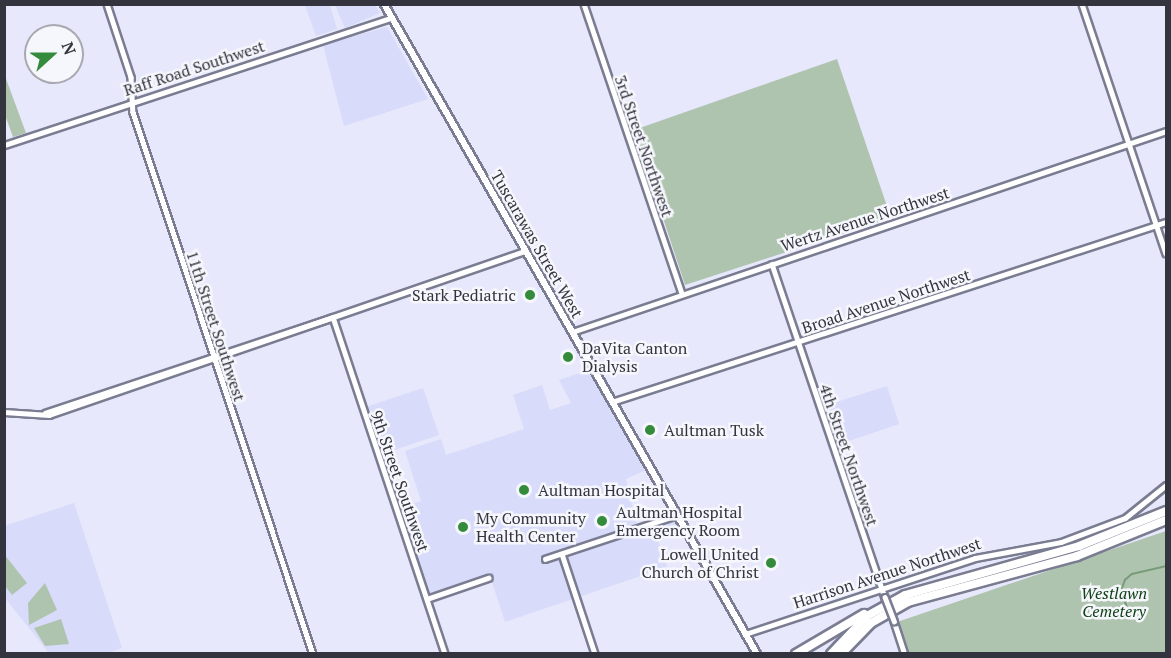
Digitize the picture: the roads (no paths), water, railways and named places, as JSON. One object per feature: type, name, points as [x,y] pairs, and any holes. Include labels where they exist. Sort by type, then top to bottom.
[{"type":"highway","points":[[796,654],[890,598],[1105,537],[1167,509]]},
{"type":"highway","points":[[841,654],[877,619],[920,598],[1060,561],[1167,522]]},
{"type":"highway","points":[[831,654],[880,607],[945,582]]},
{"type":"highway","points":[[848,654],[875,625],[920,598]]},
{"type":"main road","name":"Tuscarawas Street West","points":[[384,4],[757,654]]},
{"type":"main road","name":"Raff Road Southwest","points":[[4,145],[392,18]]},
{"type":"main road","name":"Wertz Avenue Northwest","points":[[572,332],[1167,131]]},
{"type":"main road","name":"Harrison Avenue Northwest","points":[[745,634],[986,555],[1036,549],[1070,539],[1132,514],[1166,485]]},
{"type":"street","name":"11th Street Southwest","points":[[107,4],[131,77],[132,103],[213,357],[313,654]]},
{"type":"street","name":"3rd Street Northwest","points":[[584,4],[682,294]]},
{"type":"street","points":[[1082,4],[1167,253]]},
{"type":"street","name":"Broad Avenue Northwest","points":[[612,402],[1167,222]]},
{"type":"street","points":[[4,412],[25,416],[45,413],[525,250]]},
{"type":"street","name":"4th Street Northwest","points":[[772,264],[905,654]]},
{"type":"street","name":"9th Street Southwest","points":[[333,316],[446,654]]},
{"type":"street","points":[[545,559],[676,515]]},
{"type":"street","points":[[562,554],[595,654]]},
{"type":"street","points":[[427,599],[489,578]]},
{"type":"waterway","points":[[1123,615],[1120,608],[1127,608],[1121,591],[1125,580],[1132,574],[1166,566]]},
{"type":"place","name":"Stark Pediatric","points":[[530,295]]},
{"type":"place","name":"DaVita Canton Dialysis","points":[[568,357]]},
{"type":"place","name":"Aultman Tusk","points":[[650,430]]},
{"type":"place","name":"Aultman Hospital","points":[[524,490]]},
{"type":"place","name":"Aultman Hospital Emergency Room","points":[[602,521]]},
{"type":"place","name":"My Community Health Center","points":[[463,527]]},
{"type":"place","name":"Lowell United Church of Christ","points":[[771,563]]},
{"type":"park label","name":"Westlawn Cemetery","points":[[1114,602]]}]
